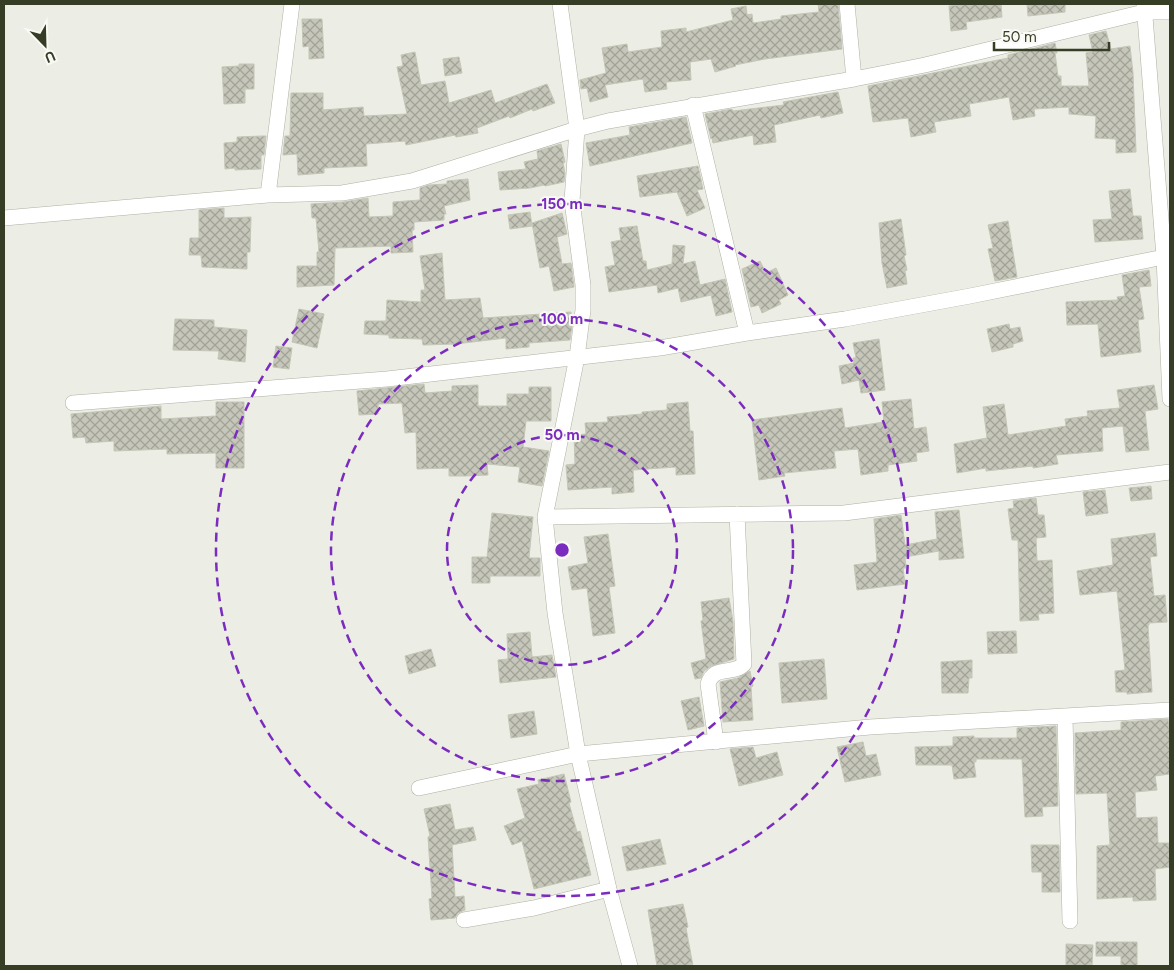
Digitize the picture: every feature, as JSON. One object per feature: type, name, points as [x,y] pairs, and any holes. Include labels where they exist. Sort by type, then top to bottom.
[{"type":"street","points":[[268,195],[292,4]]},
{"type":"street","points":[[560,4],[576,129],[572,201],[583,285],[583,310],[577,357],[545,517],[555,613],[578,754],[609,889],[630,966]]},
{"type":"street","points":[[847,4],[854,79]]},
{"type":"street","points":[[4,218],[268,195],[342,193],[412,181],[576,129],[608,121],[925,65],[1144,8],[1170,12]]},
{"type":"street","points":[[1144,8],[1164,256],[1170,399]]},
{"type":"street","points":[[694,105],[748,333]]},
{"type":"street","points":[[73,403],[387,379],[660,348],[855,318],[1164,256]]},
{"type":"street","points":[[545,517],[844,513],[1170,472]]},
{"type":"street","points":[[716,742],[708,684],[709,679],[711,675],[738,668],[744,664],[736,514]]},
{"type":"street","points":[[419,788],[578,754],[870,727],[1170,710]]},
{"type":"street","points":[[1066,717],[1070,920]]},
{"type":"street","points":[[464,920],[534,908],[609,889]]},
{"type":"building","points":[[818,4],[838,4],[842,49],[765,59],[735,65],[715,72],[711,59],[690,62],[691,80],[666,82],[667,89],[645,92],[643,79],[605,85],[608,97],[590,102],[587,88],[581,89],[580,80],[606,73],[602,48],[627,44],[628,52],[662,47],[661,31],[686,28],[686,32],[733,20],[731,9],[746,6],[747,15],[752,14],[753,23],[781,19],[781,16],[819,12]]},
{"type":"building","points":[[1001,4],[1002,17],[966,22],[967,29],[951,31],[949,6]]},
{"type":"building","points":[[1027,4],[1065,4],[1065,12],[1028,16]]},
{"type":"building","points":[[302,19],[322,19],[324,58],[309,59],[309,46],[303,47]]},
{"type":"building","points":[[1106,31],[1111,49],[1130,46],[1136,152],[1116,153],[1116,139],[1095,138],[1096,116],[1069,114],[1069,107],[1034,109],[1035,116],[1013,120],[1009,97],[969,104],[971,116],[934,122],[936,132],[911,137],[908,118],[873,122],[868,86],[1008,58],[1008,55],[1055,43],[1058,76],[1061,76],[1061,86],[1089,86],[1086,53],[1093,52],[1089,35]]},
{"type":"building","points":[[415,52],[421,85],[445,81],[449,103],[491,90],[495,103],[547,84],[555,103],[533,111],[532,109],[510,118],[509,116],[477,128],[478,133],[456,137],[455,135],[406,145],[405,141],[366,144],[367,166],[324,168],[324,173],[298,175],[297,154],[283,155],[285,136],[290,136],[291,93],[323,93],[323,110],[363,107],[364,116],[407,114],[397,67],[403,66],[401,55]]},
{"type":"building","points":[[459,57],[462,73],[445,76],[443,59]]},
{"type":"building","points":[[239,64],[254,64],[254,89],[245,89],[245,103],[224,104],[222,67],[239,66]]},
{"type":"building","points":[[838,92],[843,113],[821,118],[820,115],[774,125],[776,142],[754,145],[753,135],[713,143],[711,139],[705,114],[732,109],[733,111],[784,105],[783,102]]},
{"type":"building","points":[[686,117],[692,143],[590,166],[586,143],[630,135],[629,127]]},
{"type":"building","points":[[266,136],[264,155],[261,155],[261,169],[225,169],[224,143],[237,142],[237,137]]},
{"type":"building","points":[[561,144],[565,162],[563,163],[564,182],[530,188],[500,190],[498,172],[526,169],[524,162],[538,159],[537,151]]},
{"type":"building","points":[[698,166],[703,189],[697,190],[705,208],[687,216],[677,192],[640,197],[637,176]]},
{"type":"building","points":[[468,179],[470,200],[444,206],[446,214],[444,214],[444,220],[414,222],[414,230],[412,230],[413,252],[391,253],[391,246],[335,248],[334,285],[297,287],[297,266],[317,266],[317,252],[319,252],[316,218],[312,218],[311,204],[368,198],[369,217],[393,216],[393,202],[420,200],[420,188],[429,185],[447,184],[447,181]]},
{"type":"building","points":[[1130,189],[1133,216],[1141,216],[1143,239],[1095,242],[1093,220],[1112,219],[1109,191]]},
{"type":"building","points":[[224,208],[224,218],[251,217],[250,252],[247,252],[247,269],[202,267],[201,255],[189,255],[190,238],[199,238],[199,210]]},
{"type":"building","points":[[530,212],[532,226],[510,229],[508,215]]},
{"type":"building","points":[[562,213],[567,234],[557,237],[562,264],[571,263],[574,287],[554,291],[549,266],[540,268],[532,223]]},
{"type":"building","points":[[901,219],[906,255],[904,256],[907,284],[887,288],[882,263],[879,223]]},
{"type":"building","points":[[1008,221],[1017,277],[995,281],[988,249],[993,248],[988,225]]},
{"type":"building","points":[[637,226],[643,261],[646,261],[647,270],[672,264],[673,245],[685,246],[683,264],[695,261],[700,285],[725,279],[732,312],[716,316],[711,295],[681,302],[678,288],[658,293],[657,285],[609,292],[605,267],[615,265],[611,242],[621,240],[619,228]]},
{"type":"building","points":[[442,253],[445,300],[480,298],[483,318],[571,312],[570,340],[529,343],[529,347],[506,349],[506,338],[455,344],[423,345],[422,339],[389,338],[389,335],[364,334],[365,321],[386,321],[387,300],[421,302],[421,290],[425,290],[420,256]]},
{"type":"building","points":[[760,261],[766,273],[776,268],[788,295],[779,300],[781,304],[762,313],[759,305],[751,307],[742,269]]},
{"type":"building","points":[[1149,270],[1151,286],[1139,287],[1144,319],[1138,320],[1141,352],[1101,357],[1098,324],[1067,325],[1066,302],[1118,300],[1117,297],[1125,296],[1122,275]]},
{"type":"building","points":[[299,309],[324,314],[317,348],[292,342]]},
{"type":"building","points":[[175,319],[214,320],[214,327],[247,330],[245,362],[218,359],[219,351],[173,350]]},
{"type":"building","points":[[1009,324],[1010,329],[1020,327],[1023,341],[1013,344],[1013,347],[992,352],[987,329]]},
{"type":"building","points":[[879,339],[885,390],[861,393],[859,380],[842,384],[839,366],[854,363],[853,358],[856,358],[853,343]]},
{"type":"building","points":[[276,346],[292,348],[289,369],[273,367]]},
{"type":"building","points":[[424,384],[425,393],[452,391],[452,386],[478,385],[478,406],[507,406],[507,394],[529,394],[529,387],[551,387],[551,421],[526,421],[523,447],[549,451],[542,486],[518,482],[520,467],[487,464],[488,475],[465,476],[449,476],[449,468],[417,469],[416,432],[405,433],[402,403],[378,404],[378,414],[359,415],[357,391]]},
{"type":"building","points":[[1154,385],[1158,409],[1145,411],[1149,450],[1126,452],[1123,426],[1102,428],[1103,451],[1056,455],[1058,464],[1033,468],[1033,466],[986,471],[986,468],[957,473],[954,444],[987,438],[983,407],[1004,404],[1008,435],[1066,426],[1065,419],[1088,416],[1087,411],[1120,408],[1117,390]]},
{"type":"building","points":[[911,399],[914,429],[926,427],[929,451],[916,453],[917,461],[888,465],[888,471],[861,475],[858,449],[834,451],[836,468],[784,473],[785,476],[759,480],[752,420],[842,408],[845,428],[884,422],[882,402]]},
{"type":"building","points":[[216,402],[244,402],[244,468],[216,468],[216,453],[167,454],[167,449],[114,451],[114,441],[86,443],[85,437],[73,438],[71,414],[161,406],[161,419],[216,416]]},
{"type":"building","points":[[688,402],[690,431],[693,431],[695,474],[676,475],[676,467],[633,470],[634,492],[612,494],[612,487],[568,490],[566,465],[575,464],[574,435],[586,434],[585,423],[608,422],[607,417],[667,410],[667,404]]},
{"type":"building","points":[[1151,486],[1152,499],[1131,501],[1129,488]]},
{"type":"building","points":[[1105,490],[1108,513],[1086,516],[1083,492]]},
{"type":"building","points":[[1036,498],[1038,515],[1044,515],[1046,537],[1036,538],[1037,561],[1052,560],[1054,613],[1038,614],[1039,620],[1020,621],[1018,540],[1012,540],[1008,509],[1014,508],[1013,501]]},
{"type":"building","points":[[959,510],[964,558],[939,560],[939,551],[905,557],[906,568],[903,568],[905,584],[857,590],[854,565],[877,562],[874,519],[901,515],[905,545],[937,539],[935,512]]},
{"type":"building","points":[[492,513],[533,517],[529,558],[540,558],[540,576],[490,576],[490,583],[472,583],[472,557],[487,557]]},
{"type":"building","points":[[1155,533],[1157,556],[1150,557],[1154,596],[1165,595],[1167,622],[1149,623],[1148,626],[1152,692],[1127,694],[1127,692],[1116,692],[1115,671],[1125,670],[1117,591],[1080,595],[1077,571],[1113,565],[1111,539]]},
{"type":"building","points":[[608,534],[615,586],[609,587],[615,633],[593,636],[587,588],[572,590],[568,567],[588,563],[584,537]]},
{"type":"building","points":[[729,598],[733,621],[734,659],[711,666],[704,671],[701,678],[695,679],[691,663],[706,659],[701,621],[703,620],[701,602]]},
{"type":"building","points":[[1016,631],[1017,653],[988,654],[987,632]]},
{"type":"building","points":[[530,632],[532,657],[552,655],[556,677],[500,683],[498,660],[508,659],[507,634]]},
{"type":"building","points":[[431,649],[436,666],[409,674],[405,656]]},
{"type":"building","points":[[824,659],[827,699],[782,703],[779,663]]},
{"type":"building","points":[[972,660],[972,678],[969,678],[968,693],[942,693],[941,662]]},
{"type":"building","points":[[750,671],[753,686],[751,687],[753,720],[723,722],[720,682],[738,678]]},
{"type":"building","points":[[699,697],[704,726],[688,730],[681,701]]},
{"type":"building","points":[[534,711],[537,734],[511,738],[508,715]]},
{"type":"building","points":[[1168,719],[1170,774],[1155,776],[1157,790],[1135,792],[1136,818],[1157,817],[1158,843],[1169,843],[1170,867],[1155,869],[1156,900],[1133,901],[1133,897],[1097,899],[1097,846],[1110,845],[1107,793],[1076,794],[1075,733],[1121,730],[1121,722]]},
{"type":"building","points":[[1056,726],[1058,806],[1042,807],[1043,816],[1025,817],[1022,759],[976,759],[976,762],[974,762],[976,777],[954,779],[952,765],[916,765],[915,747],[953,746],[953,737],[1017,738],[1017,728]]},
{"type":"building","points":[[863,742],[866,756],[876,754],[881,775],[845,782],[837,747]]},
{"type":"building","points":[[753,747],[756,758],[777,752],[783,775],[739,786],[730,749]]},
{"type":"building","points":[[564,774],[571,802],[569,803],[577,832],[580,831],[591,875],[534,889],[522,841],[512,845],[504,826],[525,818],[517,789],[539,784],[538,780]]},
{"type":"building","points":[[450,804],[455,830],[473,827],[476,840],[452,845],[455,897],[464,896],[465,910],[458,913],[455,918],[431,920],[429,899],[432,898],[428,837],[430,836],[424,809]]},
{"type":"building","points":[[660,839],[666,864],[627,871],[622,847]]},
{"type":"building","points":[[1031,845],[1059,845],[1060,892],[1042,892],[1042,872],[1032,872]]},
{"type":"building","points":[[683,904],[693,966],[657,966],[648,910]]},
{"type":"building","points":[[1096,942],[1137,942],[1137,966],[1121,966],[1121,956],[1096,956]]},
{"type":"building","points":[[1066,944],[1093,945],[1092,966],[1066,966]]}]
